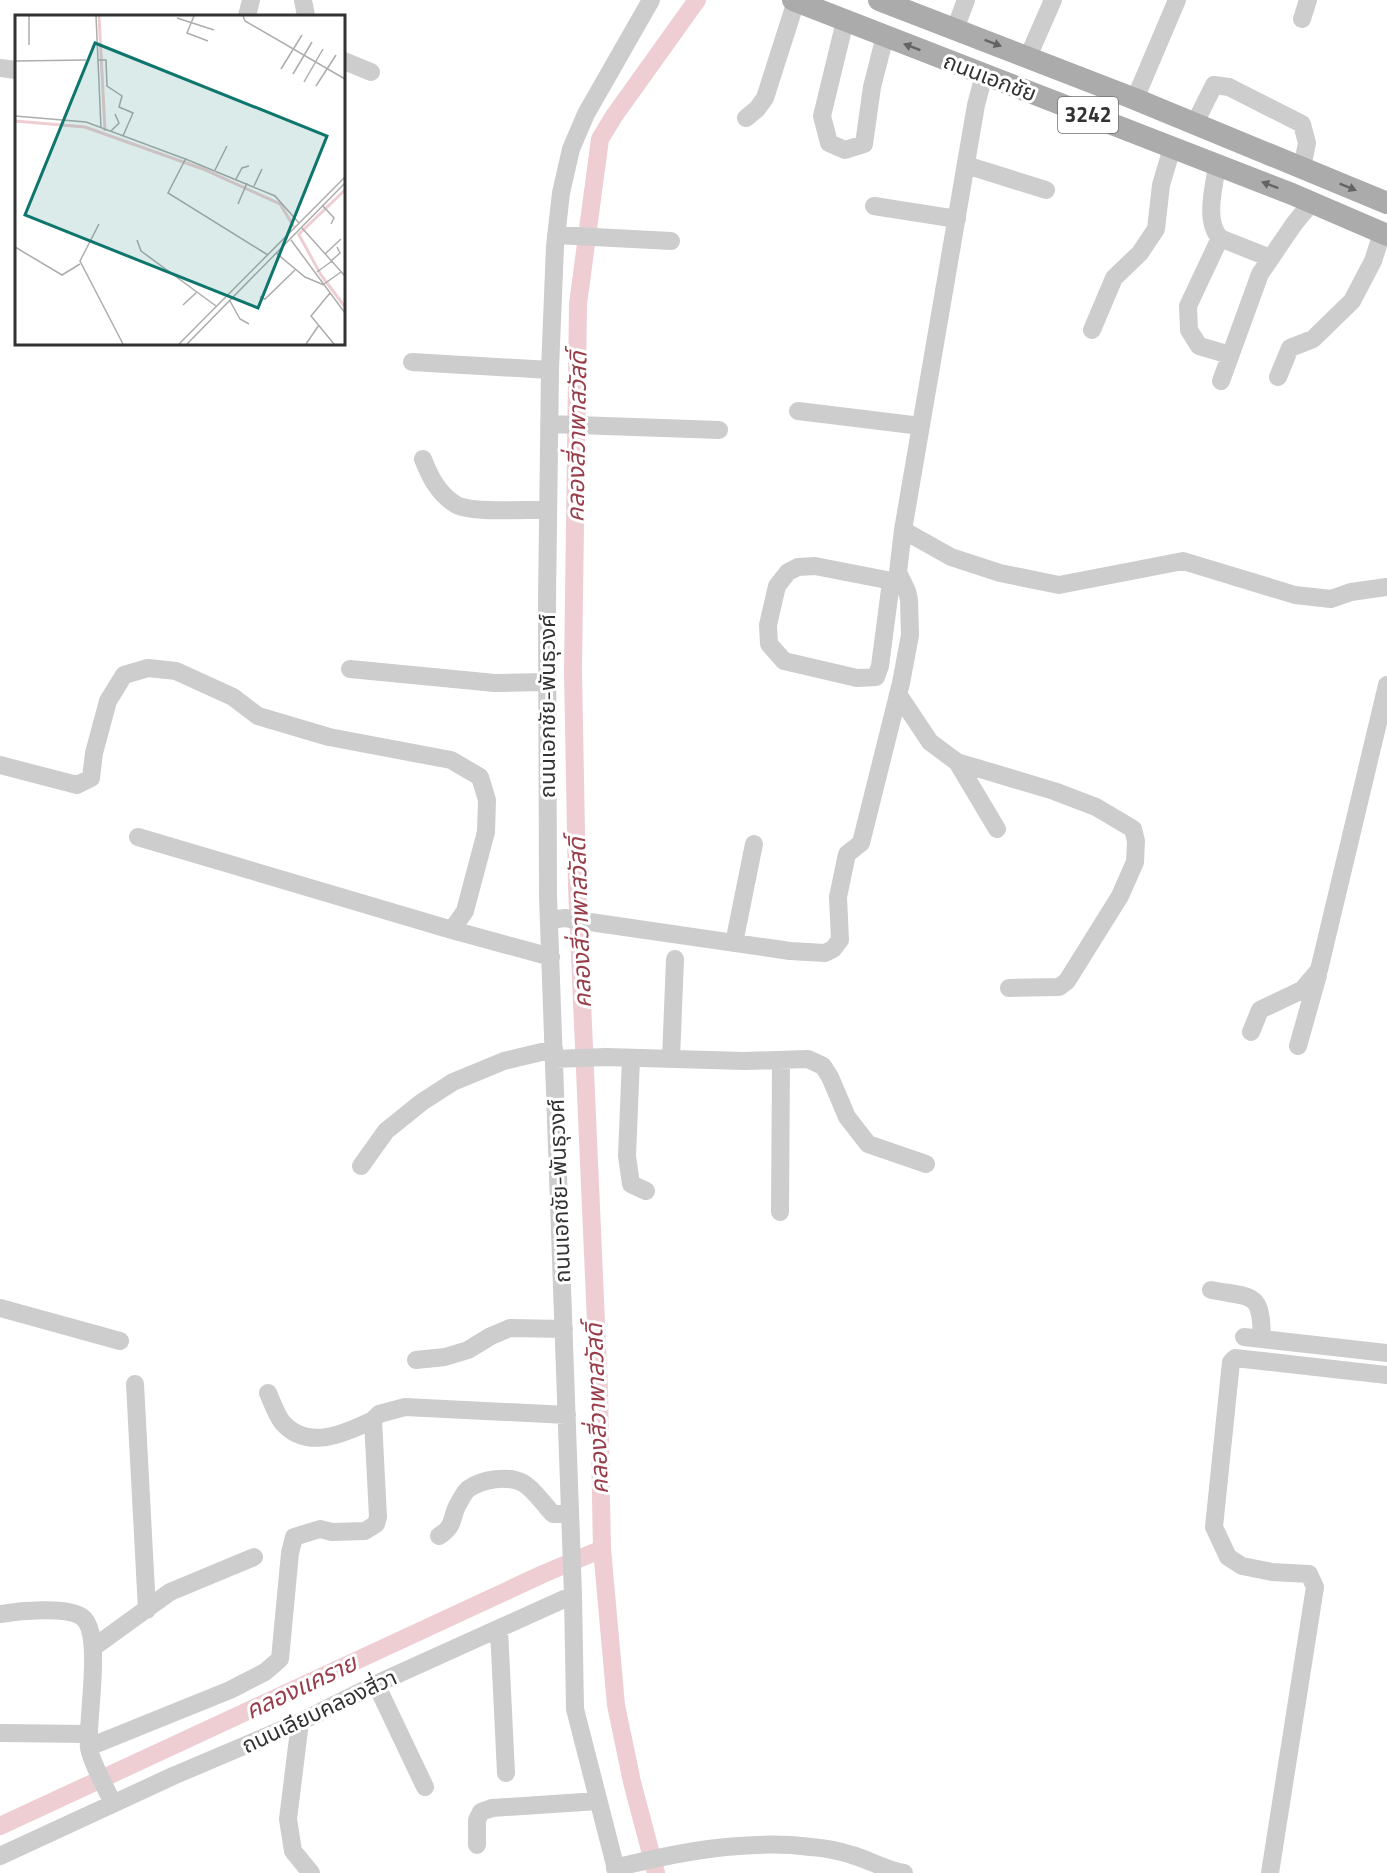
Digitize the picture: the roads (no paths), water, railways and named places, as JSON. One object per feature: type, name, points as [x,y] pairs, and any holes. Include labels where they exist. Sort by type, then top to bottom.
[{"type":"main road","name":"ถนนเอกชัย","points":[[879,0],[1135,99],[1387,203]]},
{"type":"main road","name":"ถนนเอกชัย","points":[[794,1],[1312,202],[1384,234]]},
{"type":"street","points":[[247,15],[251,0]]},
{"type":"street","points":[[303,0],[306,15]]},
{"type":"street","name":"ถนนเอกชัย-พันธุวงศ์","points":[[616,1871],[575,1709],[573,1577],[564,1329],[560,1056],[551,957],[557,919],[547,677],[548,510],[557,424],[550,370],[564,236],[561,194],[571,149],[586,114],[651,0]]},
{"type":"street","points":[[955,29],[966,0]]},
{"type":"street","points":[[1028,57],[1053,0]]},
{"type":"street","points":[[1135,99],[1177,0]]},
{"type":"street","points":[[1302,19],[1308,0]]},
{"type":"street","points":[[746,118],[765,98],[794,1]]},
{"type":"street","points":[[845,21],[822,116],[829,143],[845,150],[864,144],[872,87],[885,36]]},
{"type":"street","points":[[345,61],[371,72]]},
{"type":"street","points":[[0,68],[15,70]]},
{"type":"street","points":[[557,919],[790,951],[825,953],[833,949],[840,940],[838,897],[847,854],[861,843],[910,636],[907,591],[897,582],[815,566],[798,567],[788,572],[777,586],[768,625],[769,644],[784,661],[857,678],[876,677],[897,582],[903,530],[966,165],[984,75]]},
{"type":"street","points":[[1195,123],[1214,85],[1229,87],[1302,124],[1306,143],[1302,168]]},
{"type":"street","points":[[1092,330],[1114,278],[1140,253],[1156,229],[1161,185],[1172,148]]},
{"type":"street","points":[[966,165],[1046,190]]},
{"type":"street","points":[[1217,166],[1212,200],[1212,225],[1215,232],[1220,238],[1270,258]]},
{"type":"street","points":[[1221,381],[1260,274],[1312,202]]},
{"type":"street","points":[[874,206],[957,219]]},
{"type":"street","points":[[1278,377],[1290,348],[1313,339],[1352,301],[1384,234]]},
{"type":"street","points":[[564,236],[671,241]]},
{"type":"street","points":[[1220,238],[1188,306],[1189,330],[1200,346],[1230,355]]},
{"type":"street","points":[[412,362],[550,370]]},
{"type":"street","points":[[798,411],[921,426]]},
{"type":"street","points":[[557,424],[719,430]]},
{"type":"street","points":[[423,459],[432,481],[456,505],[473,509],[548,510]]},
{"type":"street","points":[[903,530],[951,557],[1000,573],[1059,585],[1183,561],[1295,595],[1331,599],[1351,592],[1387,587]]},
{"type":"street","points":[[389,660],[547,677]]},
{"type":"street","points":[[0,765],[77,785],[91,778],[94,753],[108,701],[124,675],[148,668],[176,671],[233,697],[258,716],[329,737],[452,760],[480,777],[487,800],[486,832],[465,911],[452,930]]},
{"type":"street","points":[[351,669],[495,683],[547,677]]},
{"type":"street","points":[[1299,1046],[1387,685]]},
{"type":"street","points":[[898,694],[930,742],[957,762],[1054,790],[1096,807],[1133,829],[1135,862],[1120,896],[1067,981],[1059,987],[1009,988]]},
{"type":"street","points":[[957,762],[997,829]]},
{"type":"street","points":[[138,837],[551,957]]},
{"type":"street","points":[[734,943],[754,844]]},
{"type":"street","points":[[671,1059],[675,959]]},
{"type":"street","points":[[1251,1032],[1260,1010],[1302,990],[1319,970]]},
{"type":"street","points":[[361,1166],[386,1131],[422,1102],[453,1082],[504,1061],[560,1056],[808,1059],[823,1066],[847,1117],[868,1144],[926,1164]]},
{"type":"street","points":[[631,1058],[627,1156],[631,1184],[646,1191]]},
{"type":"street","points":[[780,1212],[781,1060]]},
{"type":"street","points":[[1211,1290],[1250,1298],[1258,1303],[1262,1314],[1253,1338],[1387,1353]]},
{"type":"street","points":[[0,1308],[120,1341]]},
{"type":"street","points":[[416,1360],[445,1357],[468,1350],[510,1328],[564,1329]]},
{"type":"street","points":[[1269,1873],[1315,1587],[1308,1574],[1272,1572],[1242,1566],[1228,1557],[1214,1527],[1231,1362],[1235,1358],[1246,1358],[1276,1364],[1387,1375]]},
{"type":"street","points":[[135,1384],[147,1610]]},
{"type":"street","points":[[268,1393],[281,1421],[296,1435],[314,1440],[354,1430],[373,1420],[379,1414],[405,1407],[567,1415]]},
{"type":"street","points":[[0,1733],[90,1745],[230,1690],[265,1672],[280,1659],[290,1553],[294,1537],[320,1529],[332,1532],[365,1531],[376,1524],[378,1517],[373,1420]]},
{"type":"street","points":[[439,1536],[447,1531],[454,1521],[457,1503],[468,1490],[492,1480],[509,1479],[524,1484],[553,1514],[570,1514]]},
{"type":"street","points":[[94,1647],[170,1592],[254,1557]]},
{"type":"street","name":"ถนนเลียบคลองสี่วา","points":[[0,1856],[109,1795],[300,1722],[376,1684],[573,1595]]},
{"type":"street","points":[[0,1614],[70,1612],[83,1617],[89,1627],[94,1647],[90,1745],[109,1795]]},
{"type":"street","points":[[499,1629],[506,1773]]},
{"type":"street","points":[[376,1684],[424,1787]]},
{"type":"street","points":[[300,1722],[288,1819],[293,1851],[311,1873]]},
{"type":"street","points":[[477,1845],[477,1820],[481,1812],[492,1808],[598,1801]]},
{"type":"street","points":[[616,1871],[635,1863],[679,1854],[754,1845],[811,1846],[852,1854],[889,1870],[904,1873]]},
{"type":"waterway","name":"คลองสี่วาพาสวัสดิ์","points":[[656,1873],[632,1782],[616,1705],[602,1549],[599,1391],[577,887],[573,671],[578,304],[600,139],[697,0]]},
{"type":"waterway","name":"คลองเเคราย","points":[[0,1826],[543,1574],[602,1549]]}]
